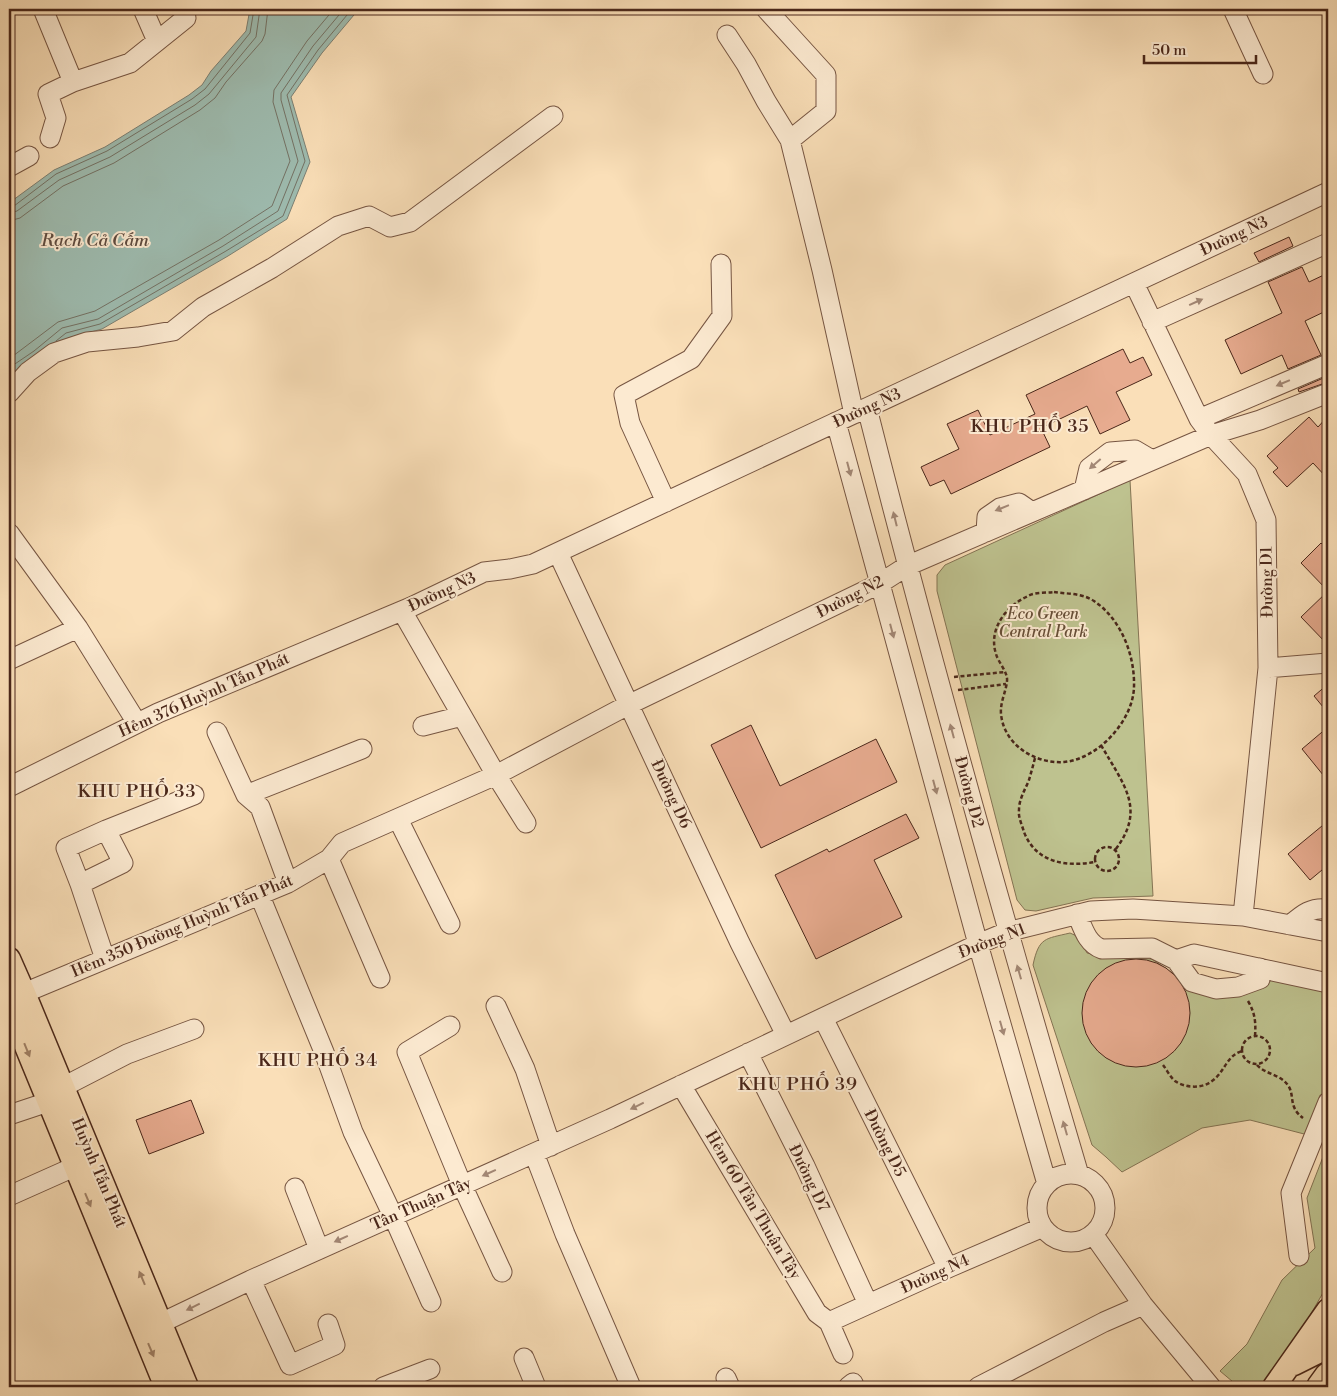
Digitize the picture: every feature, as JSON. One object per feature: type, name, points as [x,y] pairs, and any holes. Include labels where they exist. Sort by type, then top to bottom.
[{"type":"highway","points":[[1320,1387],[1328,1376]]},
{"type":"main road","name":"Huỳnh Tấn Phát","points":[[9,959],[14,1000],[55,1094],[161,1323],[187,1387]]},
{"type":"main road","name":"Huỳnh Tấn Phát","points":[[55,1094],[74,1167],[166,1387]]},
{"type":"main road","points":[[1291,1377],[1328,1310]]},
{"type":"main road","points":[[1274,1387],[1291,1377],[1325,1344]]},
{"type":"street","points":[[43,9],[73,82]]},
{"type":"street","points":[[143,9],[157,41]]},
{"type":"street","points":[[766,9],[826,75],[826,110],[790,140]]},
{"type":"street","points":[[1233,9],[1263,74]]},
{"type":"street","points":[[50,138],[56,118],[48,94],[73,82],[130,63],[188,12]]},
{"type":"street","name":"Đường D2","points":[[727,35],[790,140],[822,270],[860,411],[907,566],[1007,932],[1079,1175]]},
{"type":"street","points":[[9,393],[28,372],[54,353],[87,342],[138,337],[173,331],[203,307],[272,268],[338,226],[369,216],[390,227],[410,222],[554,116]]},
{"type":"street","points":[[9,167],[29,156]]},
{"type":"street","name":"Đường N3","points":[[402,611],[484,572],[533,564],[1328,192]]},
{"type":"street","points":[[1152,322],[1328,243]]},
{"type":"street","points":[[666,502],[630,423],[624,396],[691,358],[717,324],[722,316],[720,264]]},
{"type":"street","name":"Đường D1","points":[[1134,283],[1199,419],[1247,474],[1266,520],[1268,668],[1243,916]]},
{"type":"street","points":[[1199,419],[1328,364]]},
{"type":"street","name":"Đường N2","points":[[496,775],[628,705],[879,584],[907,566],[1211,435],[1260,420],[1328,392]]},
{"type":"street","points":[[1251,397],[1260,420]]},
{"type":"street","name":"Đường D2","points":[[836,422],[978,944],[1047,1184]]},
{"type":"street","points":[[9,532],[78,628],[137,723]]},
{"type":"street","name":"Đường D6","points":[[558,552],[740,943],[786,1035]]},
{"type":"street","points":[[402,611],[496,775],[526,823]]},
{"type":"street","name":"Hẻm 376 Huỳnh Tấn Phát","points":[[9,787],[158,713],[402,611]]},
{"type":"street","points":[[9,660],[78,628]]},
{"type":"street","points":[[1268,668],[1328,663]]},
{"type":"street","points":[[423,726],[462,716]]},
{"type":"street","points":[[217,732],[246,795],[260,807],[288,883]]},
{"type":"street","points":[[246,795],[362,749]]},
{"type":"street","name":"Hẻm 350 Đường Huỳnh Tấn Phát","points":[[14,1000],[104,959],[288,883],[329,859],[342,843],[496,775]]},
{"type":"street","points":[[104,959],[80,884],[66,848],[194,795]]},
{"type":"street","points":[[398,819],[450,924]]},
{"type":"street","points":[[80,884],[123,863],[106,830]]},
{"type":"street","points":[[329,859],[380,978]]},
{"type":"street","points":[[260,896],[324,1052],[353,1132],[431,1302]]},
{"type":"street","points":[[1290,925],[1305,912],[1318,908],[1328,908]]},
{"type":"street","name":"Đường N1","points":[[681,1085],[978,944],[1007,932],[1091,910],[1133,909],[1243,916],[1328,932]]},
{"type":"street","points":[[1077,914],[1085,933],[1094,946],[1102,949],[1152,948],[1176,960],[1192,982],[1216,989],[1234,988],[1260,979],[1260,968]]},
{"type":"street","points":[[1176,960],[1194,954],[1328,983]]},
{"type":"street","points":[[496,1006],[525,1069],[551,1146]]},
{"type":"street","name":"Đường D5","points":[[822,1018],[948,1268]]},
{"type":"street","points":[[450,1026],[407,1052],[462,1185],[502,1272]]},
{"type":"street","points":[[9,1115],[55,1094],[127,1054],[194,1029]]},
{"type":"street","name":"Đường D7","points":[[748,1053],[805,1166],[868,1304]]},
{"type":"street","name":"Tân Thuận Tây","points":[[161,1323],[251,1280],[551,1146],[681,1085]]},
{"type":"street","name":"Hẻm 60 Tân Thuận Tây","points":[[681,1085],[817,1312],[828,1322],[844,1354]]},
{"type":"street","points":[[1299,1256],[1291,1193],[1328,1102]]},
{"type":"street","points":[[534,1153],[565,1234],[632,1387]]},
{"type":"street","points":[[9,1196],[74,1167]]},
{"type":"street","points":[[1079,1175],[1094,1182],[1104,1196],[1105,1213],[1099,1228],[1093,1234],[1086,1239],[1070,1242],[1055,1238],[1043,1227],[1038,1213],[1039,1197],[1047,1184],[1062,1176],[1079,1175]]},
{"type":"street","points":[[295,1188],[319,1249]]},
{"type":"street","name":"Đường N4","points":[[828,1322],[1043,1227]]},
{"type":"street","points":[[1093,1234],[1142,1305],[1212,1386]]},
{"type":"street","points":[[251,1280],[290,1366],[335,1345],[328,1324]]},
{"type":"street","points":[[978,1387],[1104,1322],[1142,1305]]},
{"type":"street","points":[[524,1358],[536,1387]]},
{"type":"street","points":[[383,1387],[430,1369]]},
{"type":"path","points":[[1054,592],[1077,594],[1094,601],[1110,616],[1120,630],[1130,658],[1134,688],[1127,714],[1111,738],[1083,756],[1066,762],[1050,762],[1035,758],[1021,750],[1010,739],[1001,714],[1002,699],[1008,680],[1005,672],[998,662],[993,643],[998,624],[1007,610],[1029,595],[1054,592]]},
{"type":"path","points":[[940,685],[1005,672]]},
{"type":"path","points":[[940,685],[1006,684]]},
{"type":"path","points":[[1101,745],[1127,791],[1131,807],[1128,830],[1115,850]]},
{"type":"path","points":[[1035,758],[1028,782],[1021,797],[1019,810],[1026,837],[1037,851],[1049,860],[1068,864],[1095,862]]},
{"type":"path","points":[[1109,847],[1115,850],[1118,854],[1119,862],[1117,865],[1111,870],[1103,870],[1097,866],[1095,862],[1096,854],[1102,848],[1109,847]]},
{"type":"path","points":[[1234,988],[1248,1000],[1253,1010],[1256,1021],[1255,1036]]},
{"type":"path","points":[[1163,1065],[1174,1080],[1182,1084],[1202,1086],[1212,1081],[1230,1058],[1242,1051],[1246,1040],[1255,1036],[1264,1038],[1271,1049],[1266,1061],[1257,1064],[1248,1062],[1242,1051]]},
{"type":"path","points":[[1257,1064],[1261,1069],[1282,1079],[1288,1085],[1291,1102],[1296,1112],[1302,1118],[1318,1126]]},
{"type":"green space","name":"Eco Green Central Park","points":[[1130,480],[1153,896],[1093,898],[1036,911],[1025,910],[1017,900],[937,591],[937,575],[945,565]]},
{"type":"green space","points":[[1070,933],[1079,937],[1087,953],[1108,957],[1152,959],[1204,995],[1244,994],[1270,980],[1282,979],[1328,989],[1328,1087],[1308,1135],[1250,1120],[1202,1128],[1122,1172],[1092,1145],[1033,965],[1038,949],[1044,941]]},
{"type":"green space","points":[[1328,1144],[1328,1284],[1292,1347],[1265,1387],[1239,1387],[1220,1371],[1247,1344],[1282,1280],[1315,1248],[1307,1198]]},
{"type":"water","name":"Rạch Cả Cấm","points":[[250,9],[359,9],[322,53],[291,97],[310,162],[287,219],[228,256],[102,329],[68,338],[41,360],[9,381],[9,203],[54,170],[105,147],[202,85],[211,71],[246,31]]},
{"type":"building","points":[[1289,237],[1293,246],[1259,262],[1254,253]]},
{"type":"building","points":[[1302,267],[1309,282],[1328,273],[1328,310],[1305,321],[1321,355],[1288,369],[1282,355],[1241,374],[1225,340],[1282,313],[1268,282]]},
{"type":"building","points":[[1123,349],[1130,363],[1143,357],[1152,375],[1116,392],[1130,420],[1100,434],[1087,406],[1041,428],[1050,447],[951,494],[944,480],[930,486],[921,467],[959,449],[947,424],[978,410],[990,435],[1035,414],[1026,395]]},
{"type":"building","points":[[1328,376],[1328,382],[1299,392],[1298,389]]},
{"type":"building","points":[[1328,416],[1328,479],[1313,463],[1287,487],[1273,472],[1278,468],[1267,456],[1309,417],[1318,427]]},
{"type":"building","points":[[1321,543],[1328,550],[1328,591],[1301,563]]},
{"type":"building","points":[[1328,591],[1328,645],[1301,617]]},
{"type":"building","points":[[1328,684],[1328,713],[1314,696]]},
{"type":"building","points":[[751,725],[780,786],[876,739],[897,782],[761,848],[711,745]]},
{"type":"building","points":[[1328,727],[1328,781],[1302,749]]},
{"type":"building","points":[[906,814],[919,838],[874,860],[902,917],[816,959],[775,875],[827,849],[829,852]]},
{"type":"building","points":[[1328,821],[1328,865],[1310,880],[1288,854]]},
{"type":"building","points":[[1136,959],[1157,963],[1174,975],[1186,992],[1190,1013],[1186,1034],[1174,1051],[1157,1063],[1136,1067],[1115,1063],[1098,1051],[1086,1034],[1082,1013],[1086,992],[1098,975],[1115,963]]},
{"type":"building","points":[[191,1100],[204,1133],[149,1154],[136,1120]]},
{"type":"district","name":"KHU PHỐ 35","points":[[1030,426]]},
{"type":"district","name":"KHU PHỐ 33","points":[[137,791]]},
{"type":"district","name":"KHU PHỐ 34","points":[[318,1060]]},
{"type":"district","name":"KHU PHỐ 39","points":[[798,1084]]}]
